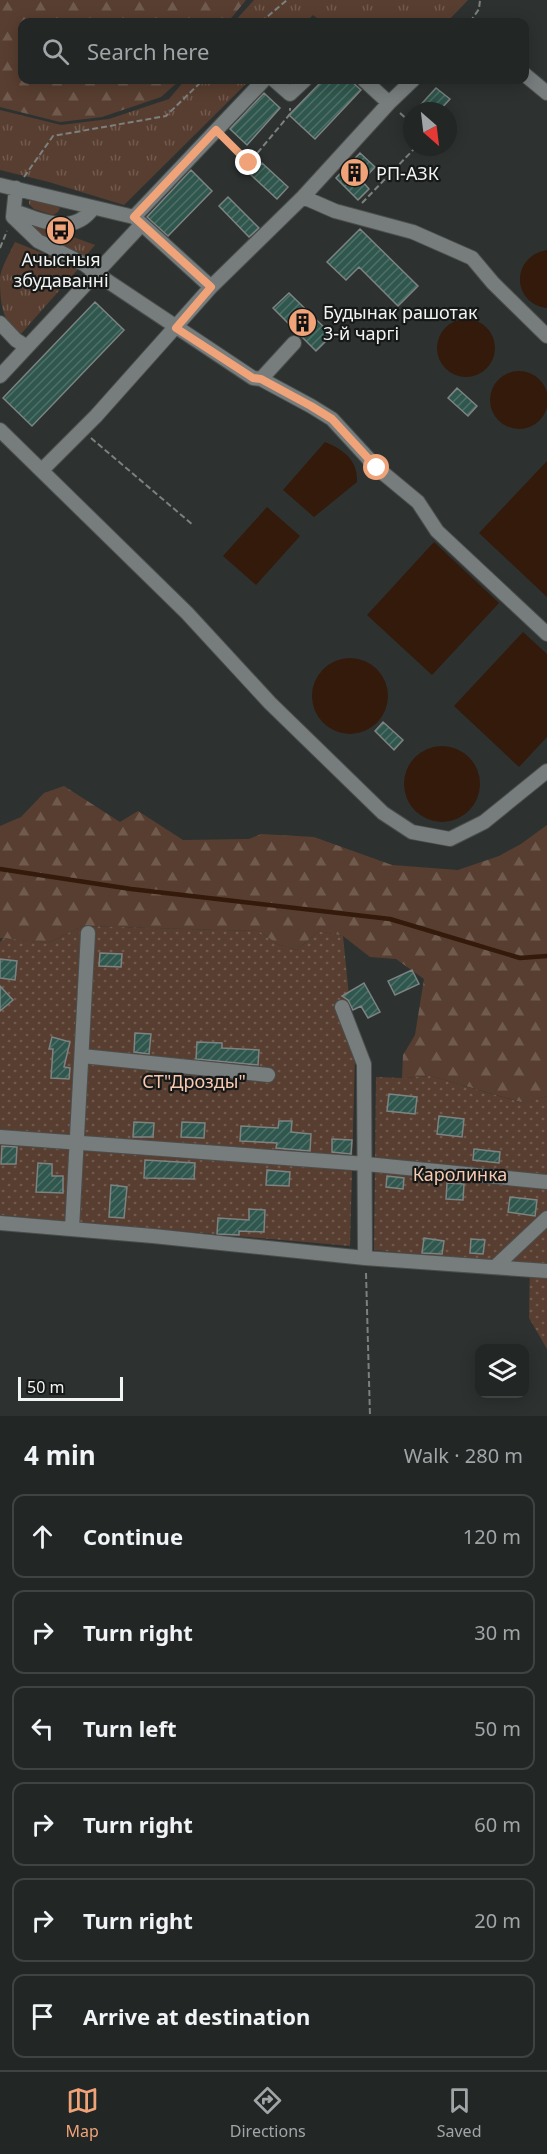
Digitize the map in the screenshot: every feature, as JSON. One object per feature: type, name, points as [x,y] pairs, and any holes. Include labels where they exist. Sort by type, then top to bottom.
[{"type":"street","points":[[529,77],[547,93]]},
{"type":"street","points":[[0,376],[97,274],[133,218],[260,84]]},
{"type":"street","points":[[279,84],[290,94],[301,84]]},
{"type":"street","points":[[368,84],[389,103]]},
{"type":"street","points":[[42,470],[82,430],[211,287],[303,197],[409,84]]},
{"type":"street","points":[[0,184],[133,218],[211,287]]},
{"type":"street","points":[[13,214],[16,188]]},
{"type":"street","points":[[303,197],[335,211],[413,232],[472,258],[493,283],[546,332]]},
{"type":"street","points":[[13,214],[57,225],[77,223],[93,208]]},
{"type":"street","points":[[13,214],[38,240],[84,264],[253,378],[261,379],[332,419],[377,468],[418,502],[437,531],[547,634]]},
{"type":"street","points":[[0,323],[16,340],[27,347]]},
{"type":"street","points":[[261,379],[294,342]]},
{"type":"street","points":[[0,430],[187,613],[270,703],[383,813],[412,832],[450,839],[484,822],[547,771]]},
{"type":"street","points":[[72,1229],[88,933]]},
{"type":"street","points":[[342,1006],[364,1064],[365,1258]]},
{"type":"street","points":[[82,1056],[268,1075]]},
{"type":"street","points":[[0,1137],[366,1164],[547,1182]]},
{"type":"street","points":[[495,1266],[547,1218]]},
{"type":"street","points":[[0,1223],[365,1258],[547,1271]]},
{"type":"path","points":[[266,18],[287,0]]},
{"type":"path","points":[[473,18],[479,9],[480,0]]},
{"type":"path","points":[[16,188],[53,136],[166,116],[199,84]]},
{"type":"path","points":[[216,130],[249,163],[290,114],[290,94]]},
{"type":"path","points":[[389,103],[403,116]]},
{"type":"path","points":[[350,215],[407,156]]},
{"type":"path","points":[[0,248],[13,214]]},
{"type":"path","points":[[82,430],[193,525]]},
{"type":"path","points":[[365,1258],[370,1416]]},
{"type":"green space","points":[[0,0],[246,0],[231,18],[18,18],[18,84],[176,84],[161,97],[102,117],[60,122],[0,107]]},
{"type":"green space","points":[[254,0],[468,0],[451,18],[317,18],[313,15],[310,18],[238,18]]},
{"type":"green space","points":[[182,84],[246,84],[124,205],[0,170],[0,110],[61,125],[109,119],[169,99]]},
{"type":"green space","points":[[29,200],[60,208],[53,215],[34,209],[29,204]]},
{"type":"green space","points":[[24,219],[95,245],[85,257],[40,237]]},
{"type":"green space","points":[[15,242],[79,268],[20,335],[5,317],[0,293],[1,273]]},
{"type":"green space","points":[[64,786],[120,822],[138,811],[183,840],[249,839],[261,834],[314,837],[392,865],[458,870],[499,856],[521,844],[547,825],[547,1096],[524,1103],[431,1076],[402,1078],[403,1055],[415,1035],[424,979],[396,959],[370,957],[343,936],[319,931],[297,950],[277,944],[259,931],[83,926],[48,943],[0,938],[0,826],[21,817],[44,793]]},
{"type":"green space","name":"СТ\"Дрозды\"","points":[[83,926],[259,931],[277,944],[297,950],[319,931],[343,936],[355,1056],[350,1246],[0,1215],[0,942],[4,938],[48,943]]},
{"type":"green space","name":"Каролинка","points":[[431,1076],[523,1103],[547,1096],[547,1349],[529,1318],[530,1262],[489,1262],[374,1250],[376,1077]]},
{"type":"shaded area","points":[[547,250],[547,308],[527,298],[520,279],[527,261],[535,254]]},
{"type":"shaded area","points":[[460,319],[472,319],[487,327],[495,342],[495,354],[487,369],[472,377],[460,377],[445,369],[437,354],[437,342],[445,327]]},
{"type":"shaded area","points":[[513,371],[525,371],[540,379],[548,394],[548,406],[540,421],[525,429],[513,429],[498,421],[490,406],[490,394],[498,379]]},
{"type":"shaded area","points":[[325,442],[344,452],[352,462],[357,474],[357,482],[314,517],[283,490]]},
{"type":"shaded area","points":[[547,461],[547,597],[479,533]]},
{"type":"shaded area","points":[[267,507],[300,536],[256,585],[223,556]]},
{"type":"shaded area","points":[[434,542],[499,603],[432,675],[367,615]]},
{"type":"shaded area","points":[[523,632],[547,654],[547,737],[519,767],[454,706]]},
{"type":"shaded area","points":[[350,658],[365,661],[377,669],[385,681],[388,696],[385,711],[377,723],[365,731],[350,734],[335,731],[323,723],[315,711],[312,696],[315,681],[323,669],[335,661]]},
{"type":"shaded area","points":[[442,746],[457,749],[469,757],[477,769],[480,784],[477,799],[469,811],[457,819],[442,822],[427,819],[415,811],[407,799],[404,784],[407,769],[415,757],[427,749]]},
{"type":"building","points":[[319,84],[354,84],[361,90],[315,139],[289,115]]},
{"type":"building","points":[[436,88],[450,99],[447,102],[423,102]]},
{"type":"building","points":[[264,93],[280,108],[247,145],[230,129]]},
{"type":"building","name":"РП-АЗК","points":[[360,153],[375,167],[362,181],[369,189],[358,200],[336,178]]},
{"type":"building","points":[[262,163],[288,187],[277,199],[251,175]]},
{"type":"building","points":[[191,170],[212,191],[168,236],[147,217]]},
{"type":"building","points":[[228,197],[259,228],[249,237],[219,206]]},
{"type":"building","points":[[360,229],[418,286],[398,306],[359,267],[346,280],[327,262]]},
{"type":"building","name":"Будынак рашотак 3-й чаргі","points":[[289,293],[332,335],[316,351],[273,308]]},
{"type":"building","points":[[95,302],[124,330],[32,426],[3,398]]},
{"type":"building","points":[[457,388],[477,406],[468,416],[448,398]]},
{"type":"building","points":[[383,722],[403,740],[394,750],[375,731]]},
{"type":"building","points":[[100,953],[122,954],[121,967],[99,966]]},
{"type":"building","points":[[0,959],[17,961],[15,980],[0,978]]},
{"type":"building","points":[[412,970],[419,984],[395,995],[388,981]]},
{"type":"building","points":[[364,983],[380,1012],[368,1018],[361,1006],[353,1010],[348,1000],[342,996]]},
{"type":"building","points":[[0,986],[13,1000],[0,1011]]},
{"type":"building","points":[[135,1033],[151,1034],[149,1054],[134,1052]]},
{"type":"building","points":[[52,1037],[70,1042],[64,1067],[70,1068],[69,1079],[51,1078],[53,1049],[49,1049]]},
{"type":"building","points":[[197,1042],[222,1043],[222,1048],[259,1050],[258,1065],[196,1059]]},
{"type":"building","points":[[389,1094],[417,1097],[415,1114],[387,1111]]},
{"type":"building","points":[[439,1116],[464,1119],[462,1137],[437,1134]]},
{"type":"building","points":[[279,1121],[292,1121],[291,1132],[311,1134],[310,1151],[276,1148],[277,1143],[240,1141],[241,1126],[278,1128]]},
{"type":"building","points":[[134,1122],[154,1123],[153,1137],[133,1137]]},
{"type":"building","points":[[182,1122],[205,1123],[204,1138],[181,1137]]},
{"type":"building","points":[[332,1139],[352,1140],[351,1154],[332,1152]]},
{"type":"building","points":[[2,1146],[17,1147],[16,1164],[1,1164]]},
{"type":"building","points":[[474,1149],[500,1152],[499,1163],[473,1160]]},
{"type":"building","points":[[145,1160],[195,1163],[194,1179],[144,1178]]},
{"type":"building","points":[[38,1163],[52,1164],[52,1176],[63,1176],[63,1193],[36,1192]]},
{"type":"building","points":[[267,1170],[290,1172],[289,1186],[266,1185]]},
{"type":"building","points":[[387,1176],[404,1178],[403,1189],[386,1187]]},
{"type":"building","points":[[447,1183],[464,1184],[463,1200],[446,1199]]},
{"type":"building","points":[[111,1185],[127,1187],[124,1218],[109,1217]]},
{"type":"building","points":[[510,1197],[537,1200],[535,1216],[508,1212]]},
{"type":"building","points":[[249,1209],[265,1210],[264,1232],[239,1231],[239,1235],[217,1234],[218,1218],[249,1220]]},
{"type":"building","points":[[424,1238],[444,1241],[442,1254],[422,1253]]},
{"type":"building","points":[[471,1239],[485,1240],[483,1254],[470,1253]]},
{"type":"waterway","points":[[0,869],[131,889],[390,919],[520,958],[547,956]]},
{"type":"place","name":"РП-АЗК","points":[[355,173]]},
{"type":"place","name":"Ачысныя збудаванні","points":[[61,230]]},
{"type":"place","name":"Будынак рашотак 3-й чаргі","points":[[302,322]]},
{"type":"route","points":[[249,163],[216,130],[134,217],[211,287],[176,328],[253,378],[261,379],[332,419],[377,468]]}]
